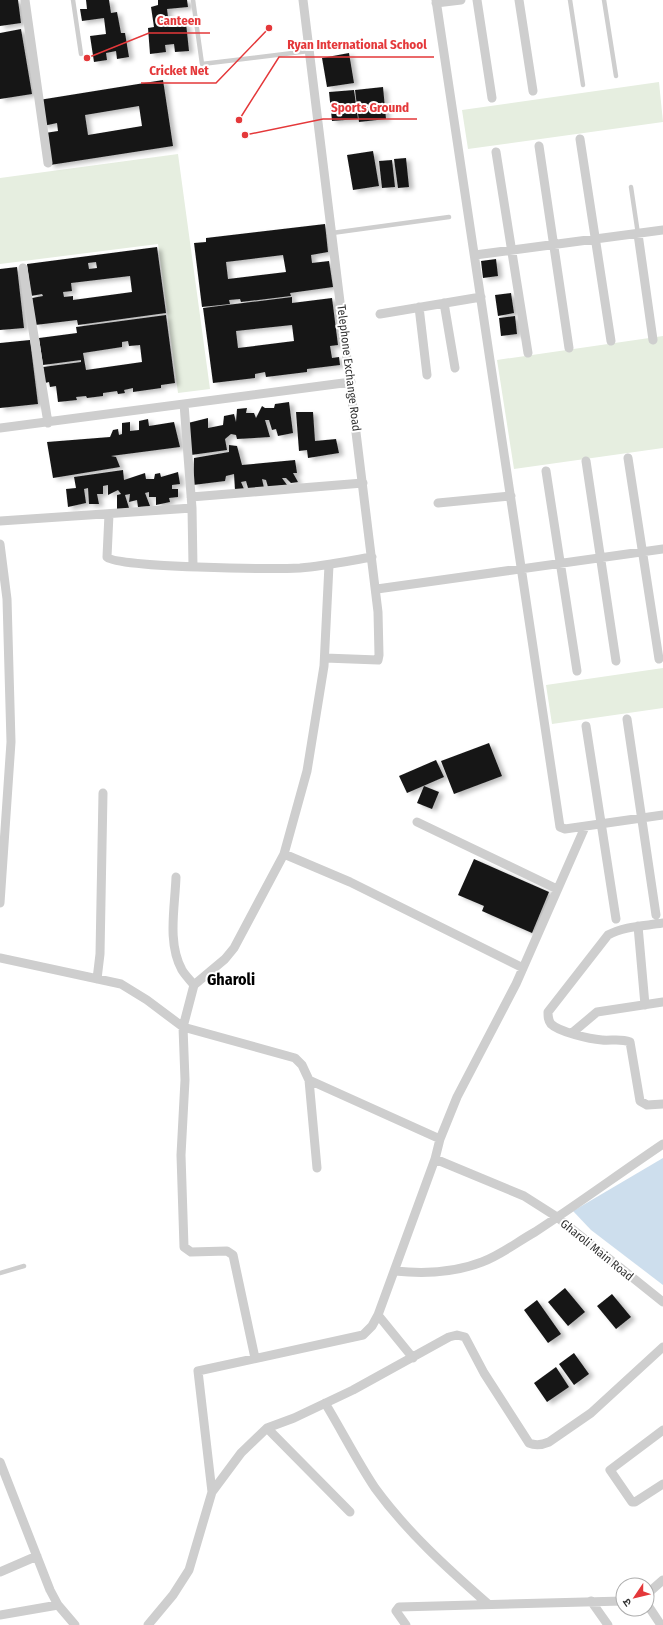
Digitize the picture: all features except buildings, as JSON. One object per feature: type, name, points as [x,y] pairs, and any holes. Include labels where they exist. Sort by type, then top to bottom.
[{"type":"street","points":[[25,0],[48,164]]},
{"type":"street","name":"Telephone Exchange Road","points":[[303,0],[376,589],[380,655],[378,660],[325,658]]},
{"type":"street","points":[[461,0],[436,2],[482,297],[560,827],[565,829],[585,827],[663,815]]},
{"type":"street","points":[[477,0],[492,98]]},
{"type":"street","points":[[519,0],[533,91]]},
{"type":"street","points":[[580,139],[611,340]]},
{"type":"street","points":[[539,146],[569,348]]},
{"type":"street","points":[[496,152],[528,353]]},
{"type":"street","points":[[475,255],[663,230]]},
{"type":"street","points":[[638,234],[653,340]]},
{"type":"street","points":[[23,268],[48,423]]},
{"type":"street","points":[[380,314],[482,297]]},
{"type":"street","points":[[444,303],[455,368]]},
{"type":"street","points":[[419,307],[427,375]]},
{"type":"street","points":[[0,428],[48,423],[351,382]]},
{"type":"street","points":[[184,404],[192,508],[193,566]]},
{"type":"street","points":[[628,458],[659,659]]},
{"type":"street","points":[[586,461],[616,661]]},
{"type":"street","points":[[546,471],[577,671]]},
{"type":"street","points":[[191,497],[363,483]]},
{"type":"street","points":[[438,503],[511,496]]},
{"type":"street","points":[[0,521],[192,508]]},
{"type":"street","points":[[109,514],[107,557],[109,560],[151,566],[300,568],[329,565],[372,557]]},
{"type":"street","points":[[0,544],[6,599],[11,742],[0,903]]},
{"type":"street","points":[[376,589],[663,549]]},
{"type":"street","points":[[255,1358],[233,1255],[227,1251],[191,1252],[184,1247],[181,1155],[186,1080],[183,1027],[194,985],[225,959],[234,948],[284,854],[307,771],[325,658],[329,565]]},
{"type":"street","points":[[627,718],[656,915]]},
{"type":"street","points":[[586,726],[616,919]]},
{"type":"street","points":[[97,979],[100,954],[103,793]]},
{"type":"street","points":[[417,822],[557,889]]},
{"type":"street","points":[[212,1492],[198,1371],[363,1335],[372,1326],[378,1315],[395,1271],[435,1159],[440,1139],[457,1097],[523,968],[585,827]]},
{"type":"street","points":[[284,854],[350,882],[523,968]]},
{"type":"street","points":[[176,877],[173,935],[176,953],[182,970],[194,985]]},
{"type":"street","points":[[663,923],[638,926],[616,931],[608,936],[548,1012],[548,1017],[553,1026],[572,1033],[602,1041],[624,1040],[630,1042],[640,1101],[647,1105],[663,1104]]},
{"type":"street","points":[[638,926],[645,1005]]},
{"type":"street","points":[[0,958],[121,984],[147,1000],[183,1027],[295,1058],[302,1065],[309,1080],[317,1168]]},
{"type":"street","points":[[572,1033],[597,1012],[663,1002]]},
{"type":"street","points":[[309,1080],[440,1139]]},
{"type":"street","points":[[435,1159],[524,1196],[558,1217],[663,1144]]},
{"type":"street","name":"Gharoli Main Road","points":[[395,1271],[419,1274],[440,1272],[482,1262],[500,1254],[558,1217],[663,1302]]},
{"type":"street","points":[[378,1315],[413,1358]]},
{"type":"street","points":[[148,1625],[172,1595],[189,1570],[212,1492],[241,1453],[267,1428],[325,1403],[413,1358],[449,1337],[457,1335],[465,1337],[484,1373],[529,1444],[537,1445],[548,1442],[591,1413],[663,1347]]},
{"type":"street","points":[[325,1403],[375,1487],[408,1528],[446,1568],[488,1604]]},
{"type":"street","points":[[267,1428],[350,1512]]},
{"type":"street","points":[[663,1430],[610,1470],[632,1502],[635,1502],[663,1484]]},
{"type":"street","points":[[0,1462],[58,1605],[75,1625]]},
{"type":"street","points":[[0,1572],[37,1556]]},
{"type":"street","points":[[655,1587],[663,1580]]},
{"type":"street","points":[[591,1601],[608,1625]]},
{"type":"street","points":[[406,1625],[396,1611],[399,1607],[615,1601]]},
{"type":"street","points":[[0,1615],[58,1605]]},
{"type":"street","points":[[655,1615],[662,1625]]},
{"type":"lane","points":[[73,0],[81,54]]},
{"type":"lane","points":[[193,0],[202,64],[309,51]]},
{"type":"lane","points":[[570,0],[583,85]]},
{"type":"lane","points":[[604,0],[616,76]]},
{"type":"lane","points":[[631,187],[638,234]]},
{"type":"lane","points":[[332,233],[449,217]]},
{"type":"lane","points":[[0,1273],[24,1266]]},
{"type":"shaded area","points":[[659,82],[663,122],[468,149],[462,110]]},
{"type":"shaded area","points":[[178,154],[210,389],[178,393],[158,244],[0,264],[0,178]]},
{"type":"shaded area","points":[[663,336],[663,448],[514,469],[497,360]]},
{"type":"shaded area","points":[[663,668],[663,708],[552,724],[546,685]]},
{"type":"water","points":[[663,1158],[663,1285],[591,1230],[573,1211]]},
{"type":"place","name":"Cricket Net","points":[[269,28]]},
{"type":"place","name":"Canteen","points":[[87,58]]},
{"type":"place","name":"Ryan International School","points":[[239,120]]},
{"type":"place","name":"Sports Ground","points":[[245,135]]},
{"type":"district","name":"Gharoli","points":[[231,979]]}]
